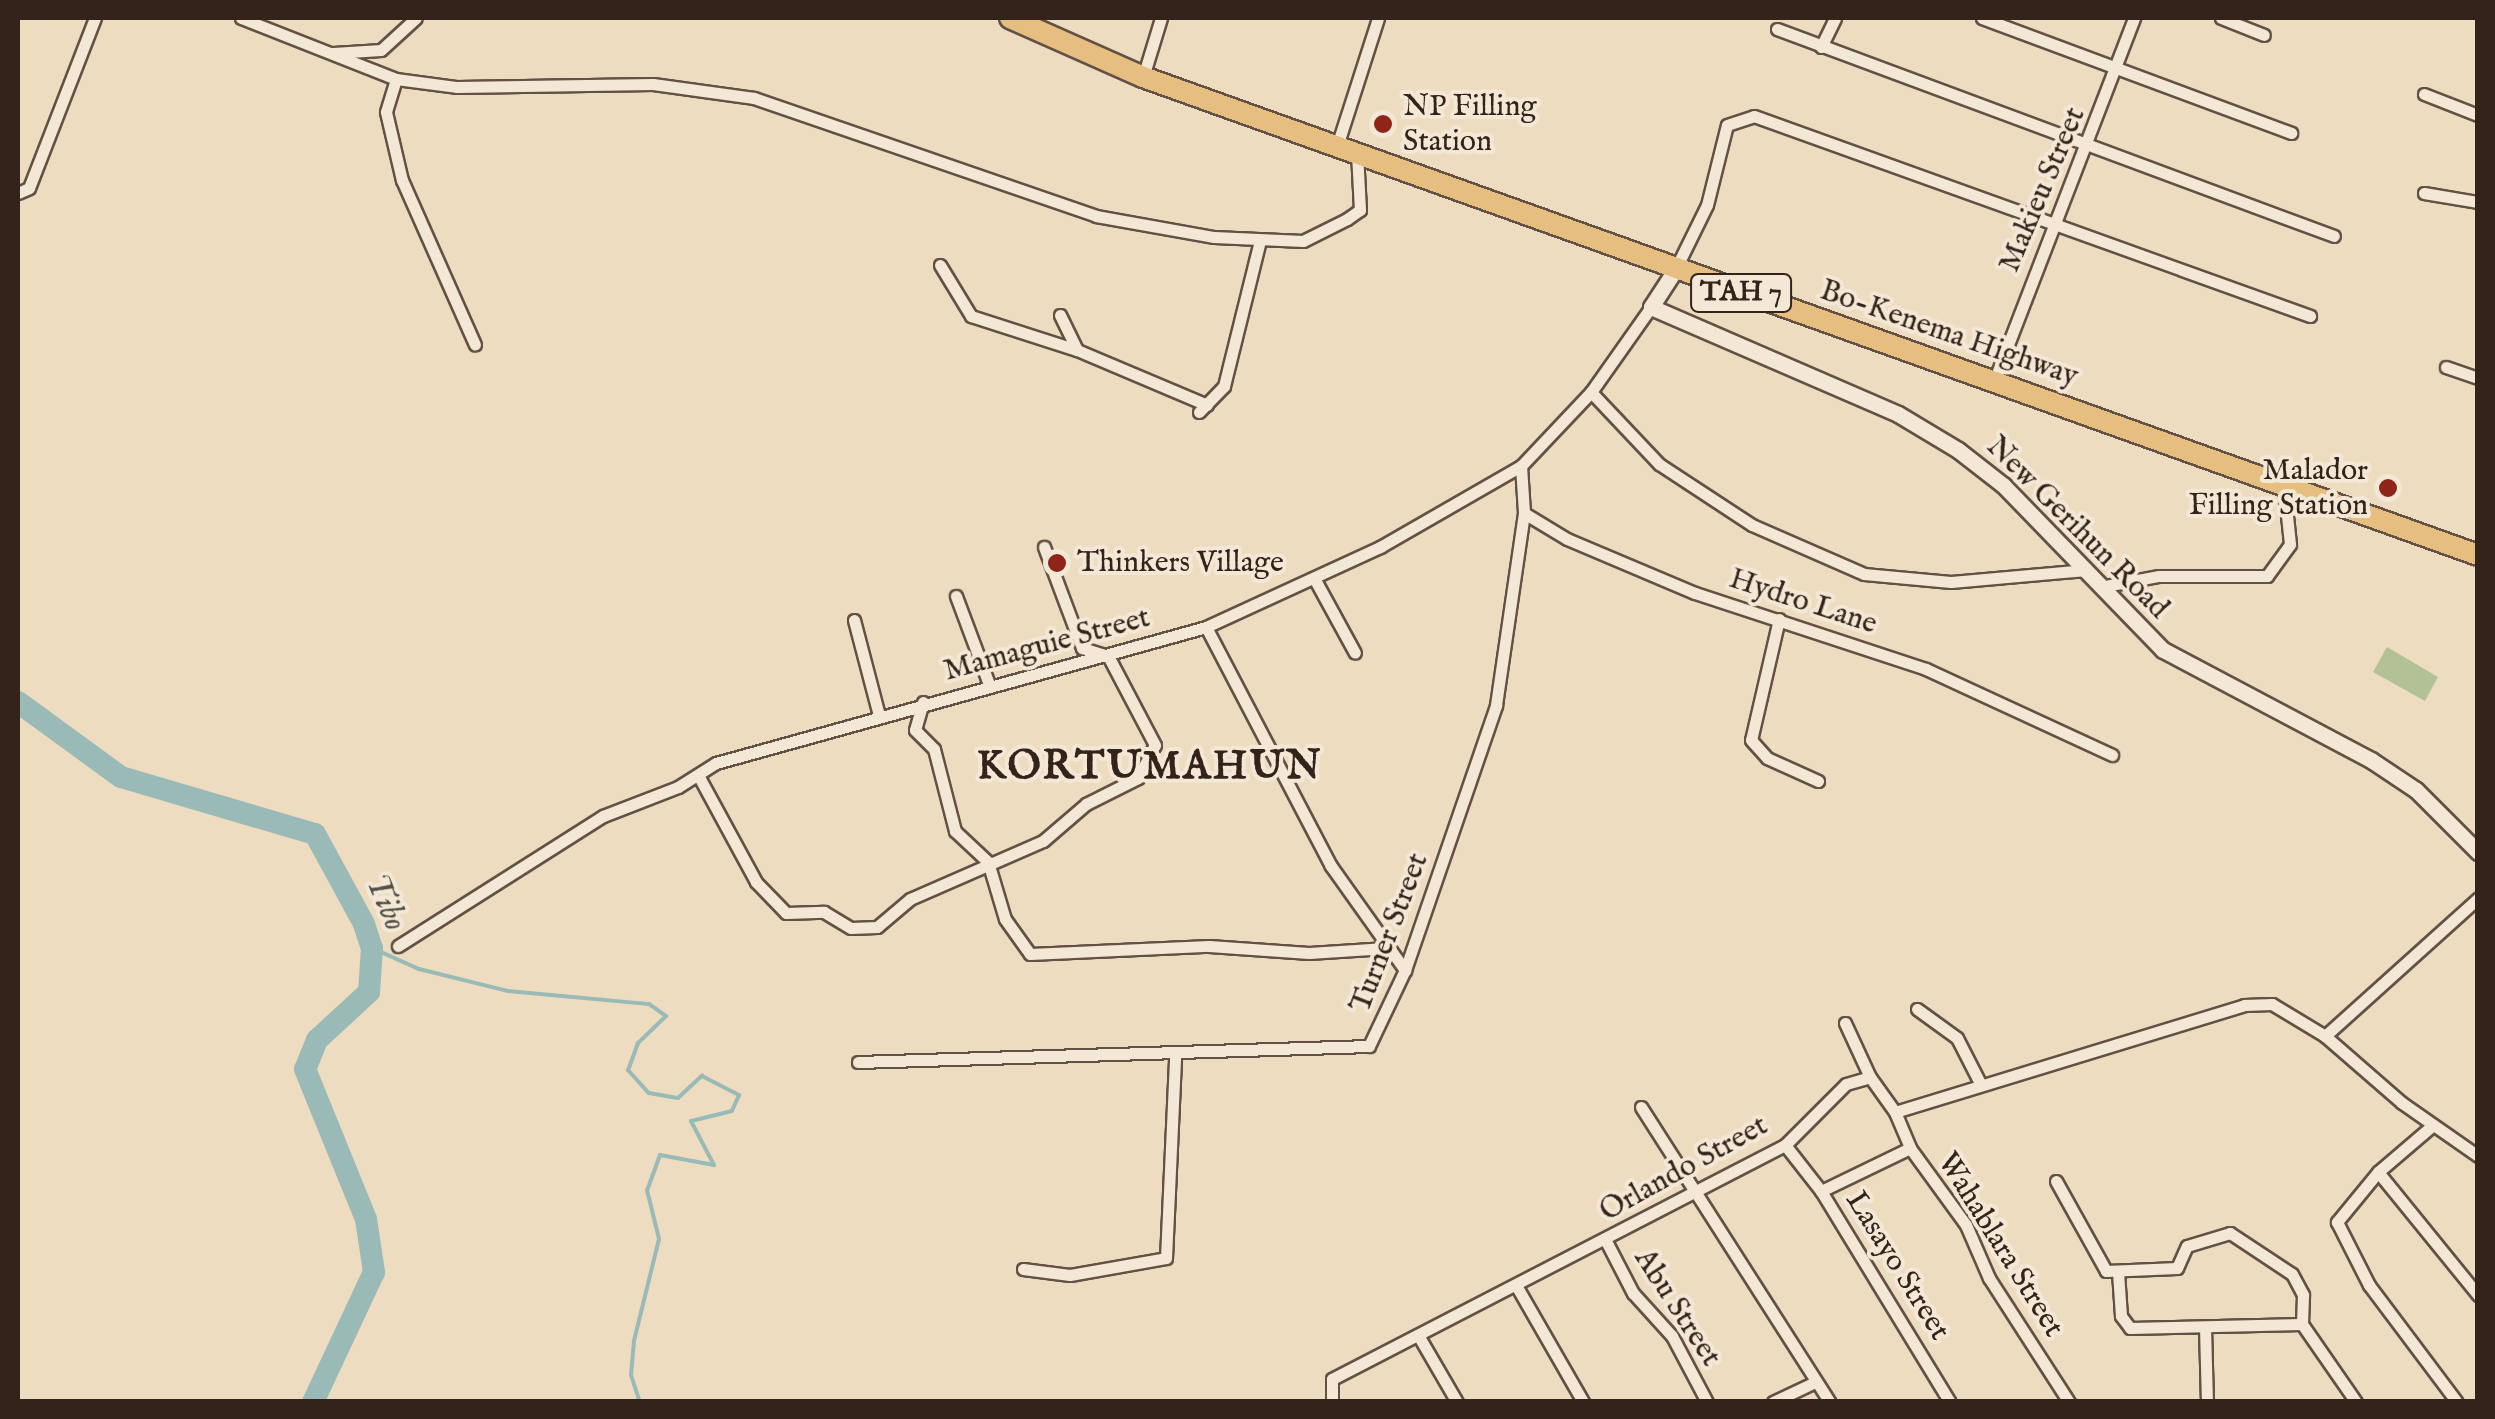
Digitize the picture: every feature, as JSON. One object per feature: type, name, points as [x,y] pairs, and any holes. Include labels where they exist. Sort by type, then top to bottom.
[{"type":"highway","name":"Bo-Kenema Highway","points":[[1010,18],[1143,77],[2478,555]]},
{"type":"street","points":[[18,193],[28,188],[95,18]]},
{"type":"street","points":[[241,18],[396,79],[457,87],[654,84],[754,98],[1096,216],[1260,240],[1304,242],[1360,210],[1347,150],[1378,18]]},
{"type":"street","points":[[329,54],[380,50],[416,18]]},
{"type":"street","points":[[1143,77],[1161,18]]},
{"type":"street","points":[[1822,47],[1835,18]]},
{"type":"street","points":[[1982,18],[2118,74],[2291,133]]},
{"type":"street","name":"Makieu Street","points":[[1994,381],[2118,74],[2134,18]]},
{"type":"street","points":[[2221,18],[2264,35]]},
{"type":"street","points":[[1777,29],[2334,236]]},
{"type":"street","points":[[396,79],[386,112],[402,180],[475,346]]},
{"type":"street","points":[[2424,94],[2478,115]]},
{"type":"street","points":[[1650,307],[1675,270],[1708,205],[1727,125],[1739,118],[1808,133],[2310,316]]},
{"type":"street","points":[[2424,193],[2478,202]]},
{"type":"street","points":[[940,265],[971,316],[1077,350],[1203,408],[1224,386],[1260,240]]},
{"type":"street","name":"Mamaguie Street","points":[[398,946],[603,816],[698,775],[778,742],[1108,656],[1206,626],[1314,578],[1462,504],[1521,466],[1591,392],[1650,307]]},
{"type":"street","name":"New Gerihun Road","points":[[1650,307],[1898,414],[1958,450],[2004,486],[2163,650],[2370,760],[2416,790],[2478,852]]},
{"type":"street","points":[[1060,315],[1077,350]]},
{"type":"street","points":[[2446,366],[2478,378]]},
{"type":"street","points":[[1591,392],[1659,464],[1752,525],[1864,574],[1952,582],[2086,570]]},
{"type":"street","points":[[1521,466],[1524,513]]},
{"type":"street","points":[[2100,587],[2160,576],[2266,576],[2290,544],[2284,487]]},
{"type":"street","name":"Hydro Lane","points":[[1524,513],[1566,540],[1682,588],[1926,669],[2112,754]]},
{"type":"street","name":"Turner Street","points":[[858,1062],[1175,1056],[1369,1046],[1405,970],[1496,705],[1524,513]]},
{"type":"street","points":[[698,775],[756,882],[786,914],[803,908],[851,928],[877,927],[910,899],[988,862],[1007,862],[1044,841],[1086,804],[1138,778],[1155,746],[1108,656],[1082,648],[1044,546]]},
{"type":"street","points":[[1314,578],[1354,653]]},
{"type":"street","points":[[956,596],[990,686]]},
{"type":"street","points":[[1779,619],[1751,740],[1767,758],[1818,782]]},
{"type":"street","points":[[854,620],[879,715]]},
{"type":"street","points":[[1206,626],[1252,724],[1331,866],[1405,970]]},
{"type":"street","points":[[923,702],[915,730],[934,749],[956,831],[988,862],[1005,919],[1030,954],[1209,946],[1309,953],[1386,948]]},
{"type":"street","points":[[2325,1036],[2478,898]]},
{"type":"street","points":[[1845,1024],[1870,1077],[1894,1112],[2244,1005],[2272,1004],[2325,1036],[2478,1156]]},
{"type":"street","points":[[1917,1008],[1956,1038],[1982,1085]]},
{"type":"street","points":[[1023,1269],[1070,1276],[1166,1258],[1175,1056]]},
{"type":"street","name":"Orlando Street","points":[[1332,1402],[1332,1379],[1606,1241],[1785,1145],[1846,1084],[1870,1077]]},
{"type":"street","points":[[1642,1107],[1700,1192],[1714,1229],[1804,1354],[1813,1383],[1830,1402]]},
{"type":"street","name":"Wahablara Street","points":[[1894,1112],[1910,1148],[1966,1225],[1990,1278],[2068,1402]]},
{"type":"street","points":[[2434,1125],[2378,1172],[2340,1211],[2339,1234],[2379,1300],[2457,1402]]},
{"type":"street","points":[[1785,1145],[1821,1191]]},
{"type":"street","name":"Lasayo Street","points":[[1910,1148],[1821,1191],[1950,1402]]},
{"type":"street","points":[[2378,1172],[2478,1295]]},
{"type":"street","points":[[2056,1181],[2100,1266],[2118,1272],[2178,1268],[2187,1246],[2230,1233],[2292,1274],[2303,1295],[2302,1324],[2352,1401]]},
{"type":"street","name":"Abu Street","points":[[1606,1241],[1706,1402]]},
{"type":"street","points":[[2118,1272],[2121,1316],[2130,1328],[2302,1324]]},
{"type":"street","points":[[1518,1286],[1583,1402]]},
{"type":"street","points":[[2205,1327],[2207,1402]]},
{"type":"street","points":[[1418,1334],[1457,1402]]},
{"type":"street","points":[[2440,1377],[2445,1402]]},
{"type":"street","points":[[1773,1402],[1813,1383]]},
{"type":"green space","points":[[2387,647],[2438,677],[2425,701],[2373,672]]},
{"type":"waterway","name":"Tibo","points":[[18,702],[121,777],[315,834],[364,924],[372,948],[369,992],[317,1040],[305,1069],[366,1219],[374,1272],[313,1402]]},
{"type":"waterway","points":[[372,948],[419,969],[508,991],[649,1004],[666,1016],[638,1043],[628,1070],[649,1093],[678,1098],[702,1076],[739,1095],[732,1111],[691,1121],[714,1165],[660,1155],[647,1190],[659,1239],[634,1341],[631,1375],[640,1402]]},
{"type":"place","name":"NP Filling Station","points":[[1383,124]]},
{"type":"place","name":"Malador Filling Station","points":[[2388,488]]},
{"type":"place","name":"Thinkers Village","points":[[1057,563]]},
{"type":"district","name":"KORTUMAHUN","points":[[1150,768]]}]
